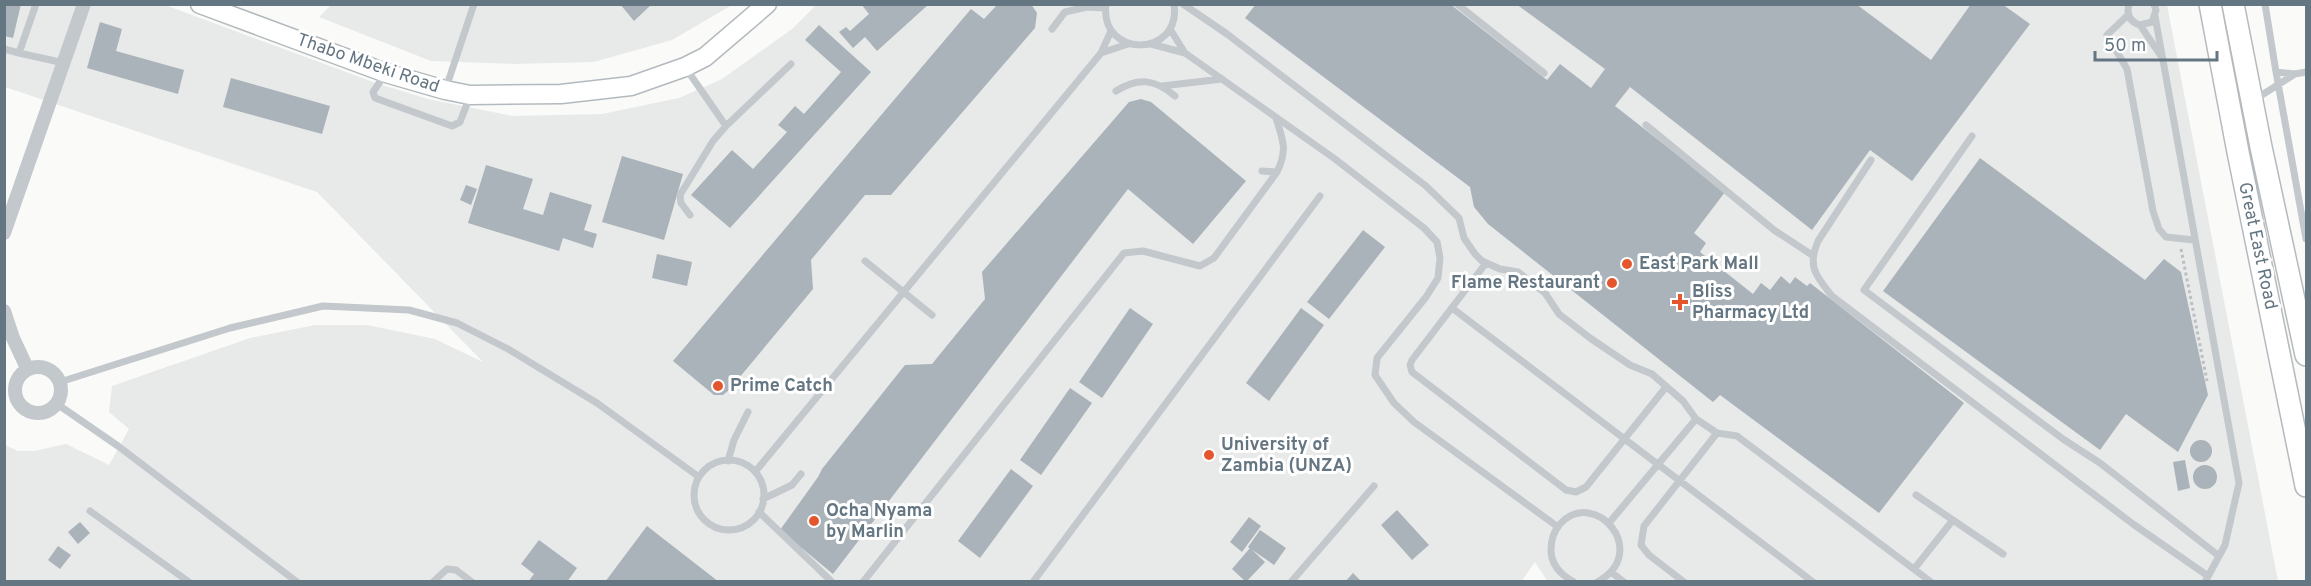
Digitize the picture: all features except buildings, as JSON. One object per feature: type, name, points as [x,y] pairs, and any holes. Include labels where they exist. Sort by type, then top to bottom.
[{"type":"main road","name":"Thabo Mbeki Road","points":[[200,4],[386,73],[470,95],[561,94],[631,86],[685,67],[705,57],[767,4]]},
{"type":"main road","name":"Great East Road","points":[[2210,4],[2307,486]]},
{"type":"main road","name":"Great East Road","points":[[2233,4],[2307,355]]},
{"type":"street","points":[[4,232],[85,6]]},
{"type":"street","points":[[4,311],[27,368]]},
{"type":"street","points":[[40,366],[53,371],[60,382],[61,394],[57,404],[46,412],[33,413],[22,408],[10,398],[16,380],[27,368],[40,366]]},
{"type":"lane","points":[[19,53],[36,4]]},
{"type":"lane","points":[[445,90],[474,4]]},
{"type":"lane","points":[[1101,53],[1128,44],[1144,46],[1162,38],[1170,29],[1175,17],[1174,4]]},
{"type":"lane","points":[[1183,4],[1227,34],[1426,186],[1459,218],[1460,228],[1468,246],[1486,263],[1500,269],[1518,272],[1545,294],[1559,314],[1590,338],[1630,365],[1652,374],[1683,401],[1696,419],[1717,433],[1737,436],[1931,582]]},
{"type":"lane","points":[[1457,4],[1544,73]]},
{"type":"lane","points":[[2121,4],[2128,10],[2130,20],[2140,26],[2163,58]]},
{"type":"lane","points":[[1871,160],[1818,241],[1812,255],[1814,268],[1820,281],[1833,296],[2206,579],[2225,545],[2239,483],[2194,240],[2154,4]]},
{"type":"lane","points":[[2265,4],[2307,239]]},
{"type":"lane","points":[[1052,29],[1065,12],[1105,6],[1106,22],[1111,31],[1128,44]]},
{"type":"lane","points":[[2128,10],[2107,35],[2127,69],[2156,220],[2159,229],[2166,237],[2194,240]]},
{"type":"lane","points":[[2140,26],[2152,22],[2155,16]]},
{"type":"lane","points":[[1170,29],[1185,53]]},
{"type":"lane","points":[[755,472],[1101,53],[1111,31]]},
{"type":"lane","points":[[1151,44],[1185,53],[1335,159],[1424,228],[1437,242],[1440,258],[1438,278],[1426,297],[1377,358],[1375,375],[1394,403],[1414,422],[1558,527]]},
{"type":"lane","points":[[4,49],[64,63]]},
{"type":"lane","points":[[690,215],[681,203],[680,195],[713,141],[791,64]]},
{"type":"lane","points":[[685,67],[726,126]]},
{"type":"lane","points":[[2276,72],[2295,74],[2307,72]]},
{"type":"lane","points":[[386,73],[373,92],[375,98],[452,126],[460,122],[470,95]]},
{"type":"lane","points":[[2252,102],[2295,74]]},
{"type":"lane","points":[[1160,86],[1222,80]]},
{"type":"lane","points":[[1116,91],[1131,82],[1147,81],[1175,96]]},
{"type":"lane","points":[[862,582],[1124,253],[1143,251],[1200,266],[1214,258],[1276,172],[1284,157],[1283,140],[1276,118]]},
{"type":"lane","points":[[1646,125],[1774,230],[1812,255]]},
{"type":"lane","points":[[1972,136],[1864,290],[2054,432],[2100,463],[2219,556]]},
{"type":"lane","points":[[1262,171],[1276,172]]},
{"type":"lane","points":[[2296,173],[2307,173]]},
{"type":"lane","points":[[1033,582],[1320,196]]},
{"type":"lane","points":[[865,261],[932,315]]},
{"type":"lane","points":[[1486,263],[1412,360],[1410,365],[1412,372],[1566,490],[1576,492],[1586,487],[1666,387]]},
{"type":"lane","points":[[60,382],[230,328],[323,306],[409,310],[457,322],[508,349],[597,403],[699,477]]},
{"type":"lane","points":[[1452,308],[1813,582]]},
{"type":"lane","points":[[57,404],[118,446],[297,582]]},
{"type":"lane","points":[[728,460],[748,412]]},
{"type":"lane","points":[[1609,523],[1696,419]]},
{"type":"lane","points":[[1684,582],[1649,555],[1641,545],[1644,526],[1717,433]]},
{"type":"lane","points":[[728,460],[743,464],[755,472],[763,489],[763,499],[759,513],[754,519],[739,528],[723,530],[707,522],[697,509],[694,493],[699,477],[712,464],[728,460]]},
{"type":"lane","points":[[763,499],[792,485],[801,474]]},
{"type":"lane","points":[[1291,582],[1374,486]]},
{"type":"lane","points":[[1916,495],[2003,554]]},
{"type":"lane","points":[[90,511],[189,582]]},
{"type":"lane","points":[[759,513],[832,582]]},
{"type":"lane","points":[[1574,582],[1562,574],[1553,562],[1552,540],[1558,527],[1564,521],[1579,514],[1595,515],[1609,523],[1618,536],[1619,559],[1611,572],[1597,582]]},
{"type":"lane","points":[[1914,569],[1953,520]]},
{"type":"lane","points":[[433,582],[447,569],[456,570],[472,582]]},
{"type":"lane","points":[[1611,572],[1624,582]]},
{"type":"lane","points":[[1557,582],[1562,574]]},
{"type":"path","points":[[2178,238],[2209,391]]},
{"type":"shaded area","points":[[5,4],[165,5],[376,83],[428,99],[512,116],[602,114],[679,98],[722,79],[792,29],[816,5],[2167,5],[2278,581],[1548,582],[1535,562],[1521,582],[5,581],[5,445],[18,451],[34,451],[66,444],[109,465],[129,429],[109,412],[112,386],[250,338],[315,325],[367,325],[435,339],[483,362],[317,192],[5,87]]},
{"type":"shaded area","points":[[332,4],[732,5],[672,40],[594,62],[514,64],[431,61],[319,17]]},
{"type":"place","name":"East Park Mall","points":[[1627,264]]},
{"type":"place","name":"Flame Restaurant","points":[[1612,283]]},
{"type":"place","name":"Bliss Pharmacy Ltd","points":[[1680,302]]},
{"type":"place","name":"Prime Catch","points":[[718,386]]},
{"type":"place","name":"University of Zambia (UNZA)","points":[[1209,455]]},
{"type":"place","name":"Ocha Nyama by Marlin","points":[[814,521]]}]
